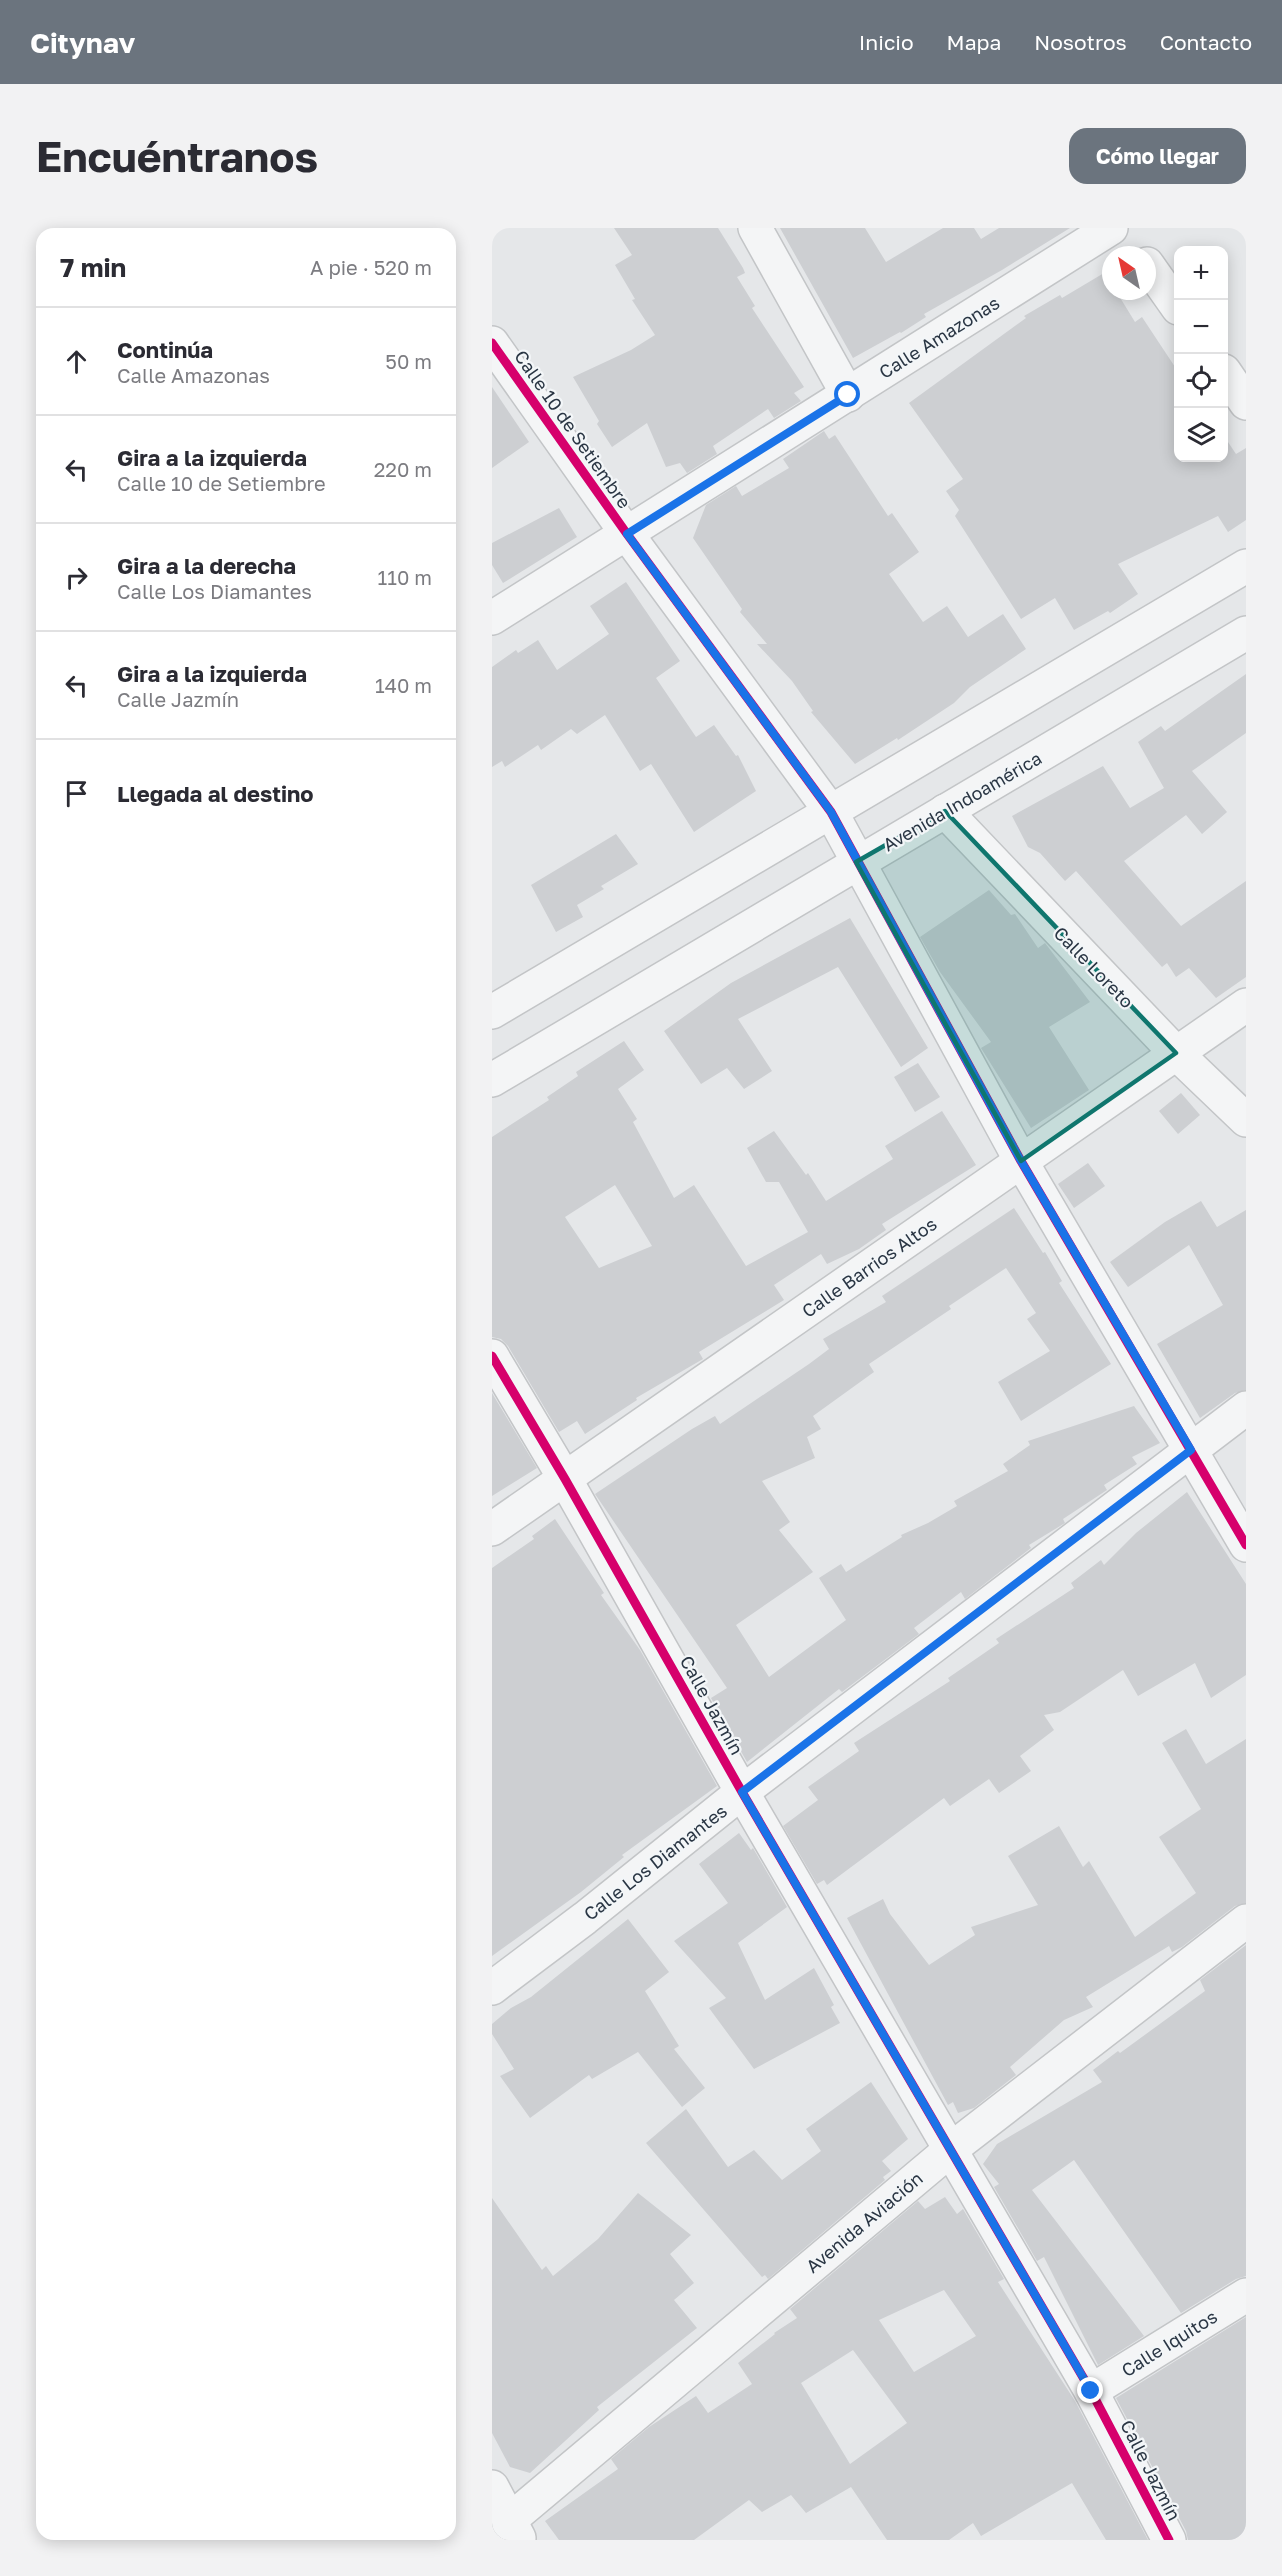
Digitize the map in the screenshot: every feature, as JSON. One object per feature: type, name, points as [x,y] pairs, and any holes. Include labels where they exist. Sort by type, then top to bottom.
[{"type":"street","points":[[755,228],[848,395]]},
{"type":"street","name":"Calle Amazonas","points":[[492,618],[1111,228]]},
{"type":"street","points":[[1121,228],[1134,246]]},
{"type":"street","points":[[1156,276],[1174,301]]},
{"type":"street","name":"Calle 10 de Setiembre","points":[[492,343],[627,534],[831,812],[856,862],[1021,1161],[1246,1545]]},
{"type":"street","points":[[1228,377],[1246,403]]},
{"type":"street","points":[[492,1012],[1246,566]]},
{"type":"street","name":"Avenida Indoamérica","points":[[492,1080],[856,862],[1246,633]]},
{"type":"street","name":"Calle Loreto","points":[[945,811],[1176,1053],[1246,1120]]},
{"type":"street","name":"Calle Barrios Altos","points":[[492,1529],[1246,1005]]},
{"type":"street","name":"Calle Jazmín","points":[[492,1356],[565,1479],[742,1792],[1091,2391],[1168,2540]]},
{"type":"street","name":"Calle Los Diamantes","points":[[492,1988],[585,1918],[742,1792],[1246,1408]]},
{"type":"street","name":"Avenida Aviación","points":[[508,2531],[950,2150],[1246,1921]]},
{"type":"street","name":"Calle Iquitos","points":[[1091,2391],[1246,2295]]},
{"type":"street","points":[[492,2487],[508,2531]]},
{"type":"highlighted area","points":[[945,811],[1176,1053],[1021,1161],[856,862]]},
{"type":"building","points":[[614,228],[718,228],[743,268],[745,273],[737,277],[755,306],[752,308],[804,387],[794,393],[801,401],[774,418],[768,409],[713,446],[717,454],[687,473],[680,463],[666,467],[647,423],[612,447],[597,424],[599,421],[573,377],[631,350],[655,335],[632,300],[635,299],[615,265],[632,255]]},
{"type":"building","points":[[780,228],[865,228],[886,262],[943,228],[974,228],[981,239],[999,228],[1070,228],[924,314],[926,317],[901,333],[853,358]]},
{"type":"building","points":[[1102,274],[1102,300],[1122,300],[1135,322],[1142,317],[1174,365],[1174,462],[1228,462],[1228,442],[1236,454],[1246,448],[1246,520],[1228,532],[1218,516],[1118,564],[1138,594],[1110,613],[1108,611],[1074,630],[1055,598],[1021,619],[955,516],[959,510],[946,491],[963,479],[909,403],[1026,318],[1024,316],[1060,295],[1062,298]]},
{"type":"building","points":[[492,387],[529,442],[492,468]]},
{"type":"building","points":[[824,431],[829,439],[835,435],[888,516],[892,513],[919,552],[889,574],[923,622],[947,606],[968,637],[1003,614],[1026,649],[970,687],[954,703],[898,740],[897,738],[855,764],[811,712],[813,711],[792,681],[757,644],[767,644],[740,612],[742,609],[693,538],[706,505],[736,486],[742,496],[789,468],[783,459]]},
{"type":"building","points":[[559,508],[577,537],[503,583],[492,565],[492,543]]},
{"type":"building","points":[[626,582],[680,661],[656,678],[696,737],[714,725],[736,756],[738,755],[756,791],[694,832],[651,764],[640,771],[605,715],[577,734],[571,729],[541,750],[538,745],[505,767],[502,761],[492,767],[492,667],[516,650],[518,653],[538,640],[557,670],[609,634],[590,606]]},
{"type":"building","points":[[1246,674],[1246,733],[1192,771],[1227,812],[1202,834],[1186,815],[1124,861],[1181,926],[1246,881],[1246,977],[1216,998],[1189,968],[1176,977],[1167,963],[1162,967],[1076,871],[1065,881],[1040,853],[1028,847],[1012,816],[1103,766],[1130,808],[1164,788],[1138,742],[1161,726],[1165,731]]},
{"type":"building","points":[[616,834],[638,864],[601,886],[604,889],[577,905],[583,917],[556,932],[531,885]]},
{"type":"building","points":[[989,890],[1011,915],[1015,914],[1038,948],[1045,943],[1090,1002],[1049,1027],[1089,1090],[1031,1128],[981,1048],[991,1042],[940,972],[920,937]]},
{"type":"building","points":[[850,918],[928,1048],[901,1067],[838,967],[738,1019],[772,1071],[744,1089],[727,1068],[701,1084],[664,1031],[731,983]]},
{"type":"building","points":[[624,1041],[644,1070],[618,1089],[637,1119],[633,1122],[674,1198],[694,1185],[746,1266],[808,1232],[779,1182],[766,1182],[747,1148],[774,1131],[806,1175],[808,1173],[826,1201],[893,1159],[885,1146],[942,1111],[976,1165],[882,1224],[886,1230],[859,1249],[827,1264],[821,1254],[774,1285],[784,1300],[699,1352],[703,1359],[636,1398],[637,1400],[585,1434],[577,1421],[559,1432],[508,1346],[501,1339],[492,1337],[492,1137],[549,1100],[547,1097],[578,1076],[576,1072]],"holes":[[[615,1185],[652,1246],[599,1268],[565,1217]]]},
{"type":"building","points":[[918,1063],[940,1097],[915,1112],[894,1077]]},
{"type":"building","points":[[1181,1093],[1200,1115],[1178,1134],[1159,1111]]},
{"type":"building","points":[[1088,1163],[1105,1186],[1074,1208],[1058,1184]]},
{"type":"building","points":[[1201,1201],[1217,1227],[1246,1210],[1246,1390],[1235,1393],[1200,1418],[1157,1344],[1223,1305],[1189,1245],[1128,1287],[1110,1262],[1165,1222]]},
{"type":"building","points":[[1014,1208],[1043,1253],[1045,1252],[1062,1281],[1059,1283],[1111,1364],[1021,1421],[998,1382],[1050,1351],[1027,1319],[1036,1313],[1006,1268],[949,1306],[951,1309],[869,1364],[874,1372],[813,1416],[821,1429],[807,1437],[815,1458],[762,1481],[790,1522],[779,1530],[813,1572],[736,1625],[769,1677],[846,1620],[819,1578],[841,1564],[846,1572],[902,1537],[901,1535],[957,1506],[954,1501],[1008,1471],[1003,1464],[1030,1445],[1028,1441],[1134,1406],[1160,1443],[1132,1457],[1137,1464],[1104,1485],[1107,1490],[1063,1519],[1065,1523],[1029,1545],[1031,1548],[965,1599],[961,1592],[914,1628],[919,1634],[842,1692],[839,1689],[747,1762],[711,1698],[727,1688],[595,1494],[692,1429],[715,1416],[720,1424],[809,1364],[829,1349],[823,1339],[886,1302],[882,1296]]},
{"type":"building","points":[[492,1393],[537,1468],[492,1496]]},
{"type":"building","points":[[1187,1492],[1246,1584],[1246,1675],[1211,1698],[1195,1663],[1138,1696],[1123,1670],[1060,1712],[1044,1715],[1054,1730],[1020,1756],[1031,1771],[999,1793],[989,1779],[950,1806],[944,1798],[827,1885],[824,1880],[817,1884],[783,1826],[818,1800],[808,1787],[859,1751],[854,1743],[950,1681],[948,1678],[999,1643],[996,1639],[1074,1588],[1071,1583],[1101,1560],[1104,1565],[1136,1533]]},
{"type":"building","points":[[555,1519],[604,1593],[601,1595],[640,1650],[717,1786],[622,1855],[624,1857],[581,1892],[492,1956],[492,1568],[534,1539],[532,1536]]},
{"type":"building","points":[[1186,1729],[1206,1764],[1246,1739],[1246,1903],[1235,1906],[1182,1947],[1172,1952],[1169,1946],[1086,1997],[1093,2007],[1064,2020],[1010,2067],[1016,2075],[974,2108],[958,2113],[953,2102],[948,2105],[847,1918],[883,1899],[890,1914],[929,1965],[975,1935],[971,1927],[1038,1905],[1008,1856],[1059,1826],[1083,1867],[1089,1861],[1135,1937],[1196,1893],[1159,1837],[1201,1809],[1162,1743]]},
{"type":"building","points":[[739,1833],[751,1850],[753,1848],[787,1907],[738,1943],[765,2000],[814,1968],[834,2005],[831,2007],[840,2023],[754,2069],[709,2008],[726,1998],[674,1941],[728,1903],[699,1864]]},
{"type":"building","points":[[628,1919],[669,1972],[645,1991],[679,2046],[674,2049],[705,2088],[682,2107],[638,2052],[592,2079],[589,2075],[530,2118],[500,2076],[514,2069],[492,2034],[492,2024],[511,2008],[531,1997]]},
{"type":"building","points":[[1246,1945],[1246,2276],[1236,2279],[1181,2313],[1074,2160],[1032,2190],[1144,2336],[1098,2365],[1044,2257],[1037,2261],[994,2187],[999,2184],[983,2164],[997,2144],[1102,2082],[1093,2070],[1205,1991],[1200,1980]]},
{"type":"building","points":[[871,2082],[908,2139],[882,2161],[891,2171],[883,2177],[885,2180],[768,2279],[765,2275],[762,2277],[646,2143],[686,2109],[728,2167],[754,2150],[782,2180],[821,2151],[806,2129]]},
{"type":"building","points":[[638,2193],[691,2235],[670,2254],[694,2283],[674,2300],[697,2328],[597,2407],[599,2410],[530,2473],[510,2467],[492,2433],[492,2198],[542,2270],[546,2266],[553,2276],[598,2239]]},
{"type":"building","points":[[945,2197],[957,2214],[963,2209],[1004,2279],[998,2282],[1075,2401],[1148,2540],[1106,2540],[1072,2483],[981,2536],[973,2523],[949,2540],[887,2540],[851,2487],[806,2513],[791,2495],[762,2512],[749,2500],[694,2540],[559,2540],[545,2521],[618,2469],[611,2459],[649,2427],[696,2396],[708,2413],[752,2384],[738,2363],[774,2333],[797,2318],[790,2309],[918,2201],[925,2209]],"holes":[[[944,2290],[976,2336],[914,2372],[879,2320]],[[853,2350],[907,2423],[850,2464],[801,2383]]]},
{"type":"building","points":[[1246,2317],[1246,2540],[1188,2540],[1186,2531],[1116,2398]]},
{"type":"cycle path","points":[[492,343],[627,534],[831,812],[1021,1161],[1246,1545]]},
{"type":"cycle path","points":[[492,1356],[565,1479],[742,1792],[1091,2391],[1169,2540]]},
{"type":"route","points":[[848,395],[627,534],[831,812],[856,862],[1021,1161],[1191,1450],[742,1792],[1091,2391]]}]
